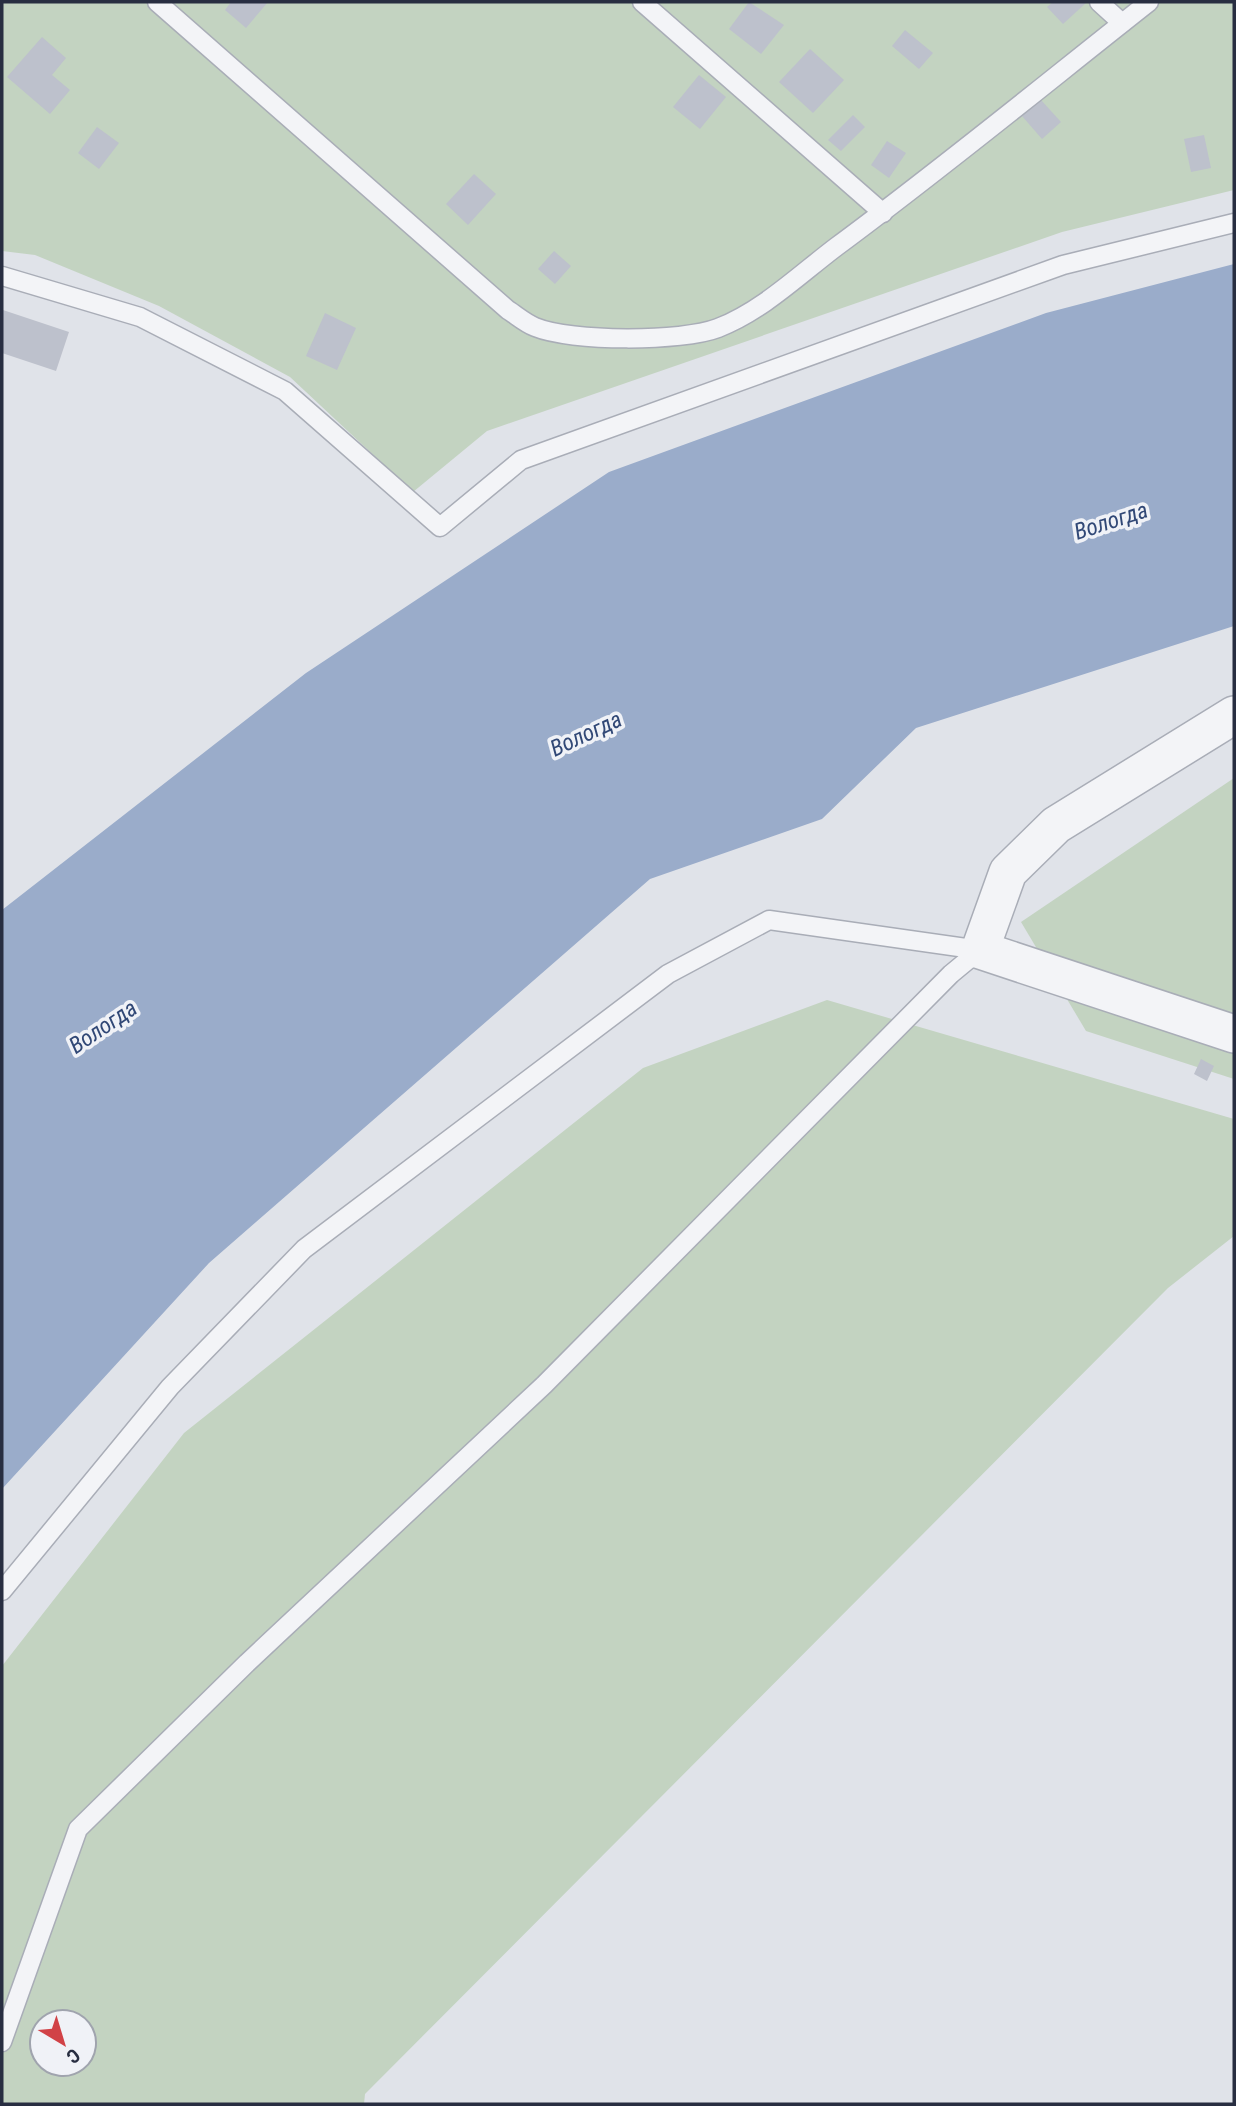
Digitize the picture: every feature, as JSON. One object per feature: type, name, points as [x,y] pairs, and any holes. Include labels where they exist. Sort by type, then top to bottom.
[{"type":"street","points":[[1234,715],[1056,825],[1009,872],[980,950],[1234,1034]]},
{"type":"lane","points":[[157,2],[508,310],[535,327],[564,334],[622,338],[685,335],[717,329],[745,315],[883,213],[1149,2]]},
{"type":"lane","points":[[642,2],[883,213]]},
{"type":"lane","points":[[1099,2],[1122,23]]},
{"type":"lane","points":[[2,276],[139,317],[285,391],[440,527],[521,460],[1063,265],[1234,223]]},
{"type":"lane","points":[[2,1591],[170,1387],[304,1249],[668,974],[769,920],[980,950]]},
{"type":"lane","points":[[2,2042],[78,1829],[247,1663],[544,1385],[951,974],[980,950]]},
{"type":"green space","points":[[2,2],[1234,2],[1234,190],[1062,232],[487,431],[413,492],[290,377],[159,306],[35,255],[2,251]]},
{"type":"green space","points":[[1234,778],[1234,1079],[1086,1031],[1021,922]]},
{"type":"green space","points":[[827,1000],[1234,1119],[1234,1236],[1168,1288],[365,2094],[364,2104],[2,2104],[2,1666],[184,1433],[643,1068]]},
{"type":"water","name":"Вологда","points":[[1234,264],[1234,626],[916,728],[822,819],[650,879],[209,1263],[2,1489],[2,910],[306,673],[609,472],[1046,313]]},
{"type":"building","points":[[231,2],[268,2],[246,28],[225,10]]},
{"type":"building","points":[[749,2],[784,25],[761,54],[729,29]]},
{"type":"building","points":[[1053,2],[1087,2],[1063,24],[1047,7]]},
{"type":"building","points":[[905,30],[933,53],[919,69],[892,46]]},
{"type":"building","points":[[42,37],[66,58],[52,75],[70,90],[50,114],[7,77]]},
{"type":"building","points":[[810,49],[844,80],[813,113],[779,82]]},
{"type":"building","points":[[699,75],[726,97],[700,129],[673,107]]},
{"type":"building","points":[[1041,100],[1061,122],[1042,139],[1022,116]]},
{"type":"building","points":[[853,115],[865,127],[841,151],[828,140]]},
{"type":"building","points":[[97,127],[119,143],[99,169],[78,153]]},
{"type":"building","points":[[1204,135],[1211,168],[1191,172],[1184,139]]},
{"type":"building","points":[[887,141],[906,153],[889,178],[871,165]]},
{"type":"building","points":[[474,174],[496,194],[468,225],[446,204]]},
{"type":"building","points":[[554,251],[571,266],[555,284],[538,269]]},
{"type":"building","points":[[3,310],[69,332],[56,371],[2,353]]},
{"type":"building","points":[[325,313],[356,328],[337,370],[306,356]]},
{"type":"building","points":[[1201,1059],[1214,1066],[1207,1081],[1194,1074]]}]
